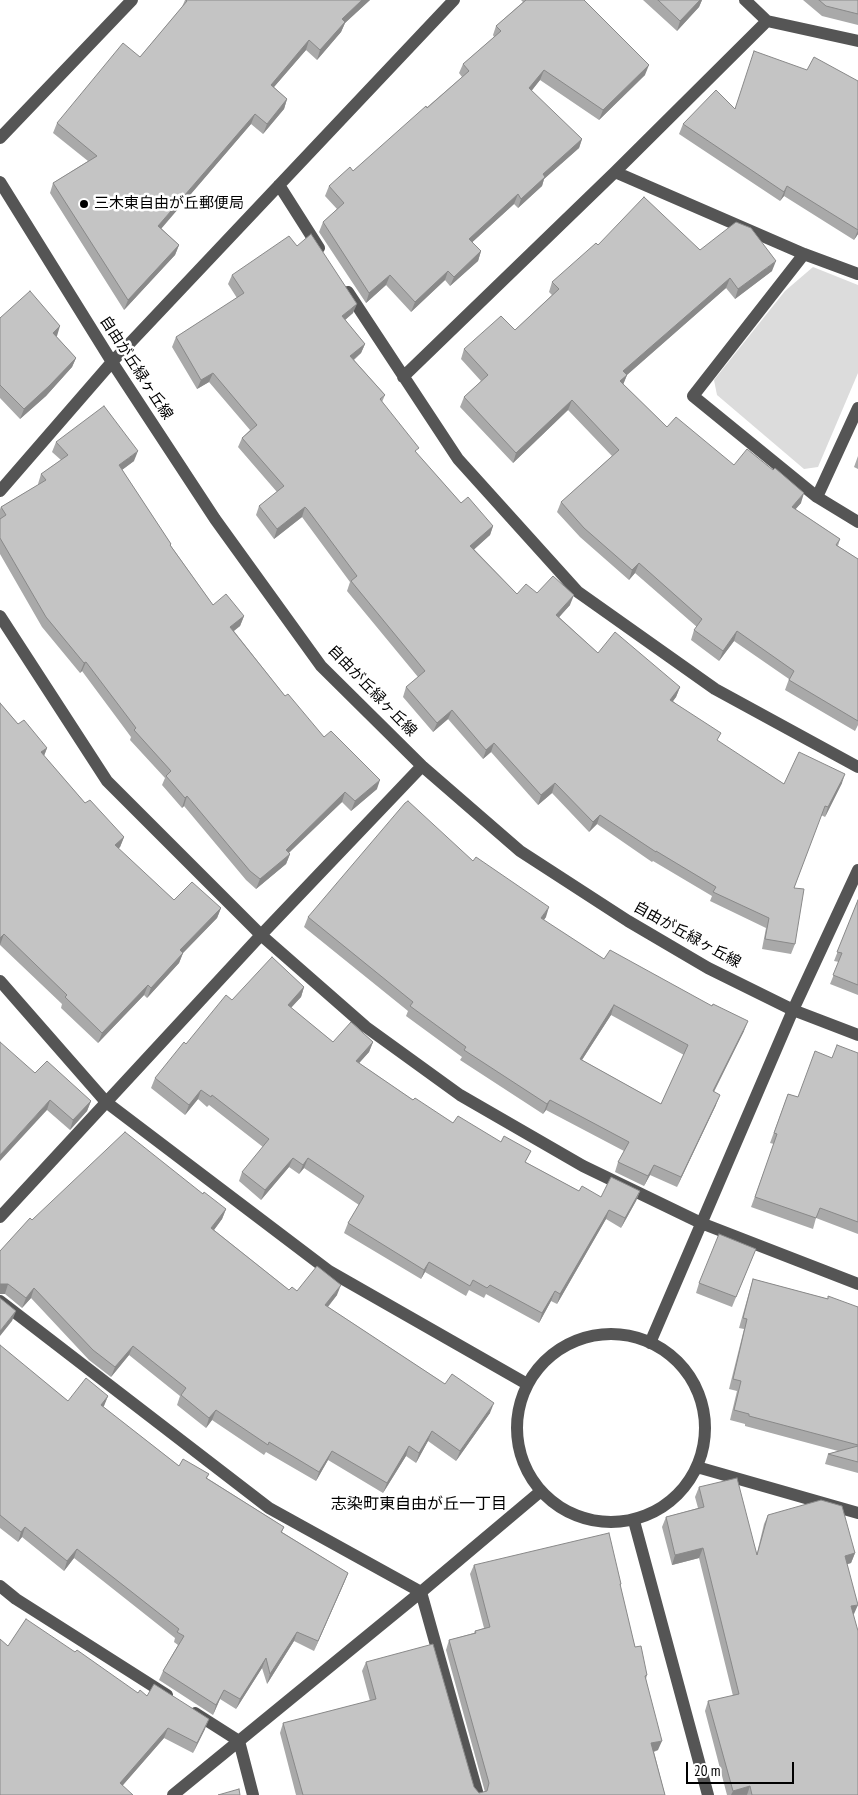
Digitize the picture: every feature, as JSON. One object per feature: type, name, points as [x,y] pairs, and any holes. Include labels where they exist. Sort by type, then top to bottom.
[{"type":"street","points":[[0,138],[132,0]]},
{"type":"street","points":[[0,491],[112,362],[454,0]]},
{"type":"street","points":[[745,0],[767,21],[858,40]]},
{"type":"street","points":[[403,377],[615,172],[767,21]]},
{"type":"street","points":[[615,172],[804,254],[858,274]]},
{"type":"street","name":"自由が丘緑ヶ丘線","points":[[0,182],[112,362],[215,519],[321,666],[422,766],[529,857],[628,922],[708,968],[794,1010],[858,1035]]},
{"type":"street","points":[[279,185],[328,260]]},
{"type":"street","points":[[804,254],[693,396],[817,497],[858,522]]},
{"type":"street","points":[[344,285],[458,459],[578,592],[715,689],[858,767]]},
{"type":"street","points":[[817,497],[858,408]]},
{"type":"street","points":[[0,616],[107,781],[261,935],[366,1027],[460,1095],[583,1166],[701,1223],[858,1284]]},
{"type":"street","points":[[0,1216],[261,935],[422,766]]},
{"type":"street","points":[[650,1343],[794,1010],[858,870]]},
{"type":"street","points":[[0,981],[106,1102],[329,1271],[527,1384]]},
{"type":"street","points":[[0,1301],[269,1508],[421,1592],[478,1795]]},
{"type":"street","points":[[602,1334],[633,1336],[662,1347],[686,1369],[701,1396],[707,1427],[702,1458],[687,1486],[663,1508],[634,1521],[603,1523],[572,1515],[547,1498],[541,1491],[528,1474],[517,1445],[517,1414],[527,1384],[545,1360],[571,1342],[602,1334]]},
{"type":"street","points":[[697,1467],[858,1513]]},
{"type":"street","points":[[173,1795],[541,1491]]},
{"type":"street","points":[[634,1521],[708,1795]]},
{"type":"street","points":[[0,1586],[16,1599],[239,1741],[253,1795]]},
{"type":"shaded area","points":[[813,267],[858,285],[858,373],[818,467],[804,469],[717,395],[714,380],[785,291]]},
{"type":"building","points":[[186,0],[362,0],[342,19],[345,22],[320,50],[309,40],[271,85],[287,99],[267,124],[255,114],[158,226],[179,245],[128,300],[53,183],[97,156],[57,123],[123,43],[140,57]]},
{"type":"building","points":[[526,0],[584,0],[649,65],[603,110],[544,70],[529,88],[582,139],[543,174],[545,177],[521,199],[518,194],[469,239],[481,251],[454,277],[448,271],[415,302],[390,275],[369,293],[323,222],[344,203],[329,186],[350,167],[353,171],[426,106],[427,108],[469,71],[463,64],[501,31],[496,26]]},
{"type":"building","points":[[658,0],[700,0],[680,21]]},
{"type":"building","points":[[819,0],[858,0],[858,14],[826,6]]},
{"type":"building","points":[[754,51],[807,70],[814,57],[858,81],[858,230],[787,186],[784,192],[683,124],[716,90],[735,109]]},
{"type":"building","points":[[644,197],[700,250],[736,222],[751,228],[776,261],[738,289],[730,278],[623,371],[627,375],[620,381],[667,427],[676,417],[734,465],[747,449],[773,470],[775,468],[804,493],[792,507],[840,539],[836,545],[858,559],[858,721],[789,680],[794,671],[737,631],[723,651],[694,630],[702,619],[639,563],[632,570],[584,528],[561,502],[619,450],[572,400],[516,453],[464,397],[488,375],[464,349],[501,316],[515,330],[559,289],[552,282],[596,243],[598,245]]},
{"type":"building","points":[[311,234],[357,304],[342,316],[365,344],[350,356],[385,395],[380,399],[419,448],[415,451],[461,503],[468,497],[493,526],[470,546],[517,594],[526,584],[537,593],[553,576],[574,595],[556,615],[598,653],[615,632],[680,687],[670,700],[721,733],[717,740],[784,784],[799,752],[845,774],[828,807],[825,806],[794,888],[804,889],[795,944],[765,939],[769,918],[713,892],[716,887],[656,852],[600,815],[593,822],[555,783],[541,795],[494,743],[486,750],[452,710],[437,723],[406,687],[425,671],[351,581],[357,576],[307,509],[305,507],[277,529],[259,506],[284,486],[242,438],[257,425],[213,373],[201,380],[176,337],[244,293],[232,275],[289,236],[297,246]]},
{"type":"building","points":[[30,291],[60,326],[53,333],[76,358],[24,409],[0,385],[0,318]]},
{"type":"building","points":[[104,406],[138,451],[119,465],[170,545],[213,605],[226,594],[244,616],[230,627],[285,696],[288,694],[324,737],[331,731],[380,780],[355,801],[345,792],[286,850],[290,854],[260,879],[250,871],[187,796],[185,798],[166,776],[171,771],[134,730],[136,728],[86,662],[84,663],[46,617],[0,538],[0,519],[6,515],[1,507],[46,480],[41,474],[68,455],[56,442]]},
{"type":"building","points":[[0,703],[18,724],[24,720],[47,748],[41,752],[85,803],[90,800],[124,837],[115,845],[174,900],[192,882],[221,908],[180,950],[183,953],[151,988],[148,985],[102,1033],[65,997],[67,995],[4,934],[0,938]]},
{"type":"building","points":[[408,801],[473,861],[476,857],[549,907],[541,918],[604,959],[610,950],[712,1006],[713,1004],[748,1021],[713,1091],[720,1095],[681,1177],[654,1165],[648,1176],[618,1162],[629,1142],[550,1100],[547,1104],[464,1050],[466,1047],[410,1006],[413,1002],[308,917]],"holes":[[[614,1005],[688,1045],[661,1104],[580,1059]]]},
{"type":"building","points":[[858,900],[858,985],[833,975],[842,953],[837,952]]},
{"type":"building","points":[[272,957],[304,987],[288,1005],[333,1042],[351,1022],[373,1042],[356,1061],[413,1100],[415,1098],[453,1123],[458,1116],[501,1142],[504,1136],[531,1151],[525,1162],[579,1191],[582,1186],[601,1197],[611,1177],[640,1191],[625,1218],[609,1210],[560,1294],[555,1291],[542,1313],[490,1285],[487,1288],[473,1280],[470,1286],[429,1262],[424,1270],[348,1223],[364,1196],[308,1158],[303,1165],[293,1158],[265,1190],[242,1172],[269,1139],[212,1095],[211,1097],[201,1090],[189,1105],[155,1078],[226,995],[232,1000]]},
{"type":"building","points":[[0,1042],[35,1073],[47,1061],[91,1101],[73,1120],[50,1100],[0,1155]]},
{"type":"building","points":[[837,1045],[858,1053],[858,1222],[820,1208],[816,1218],[755,1197],[777,1134],[774,1133],[788,1094],[798,1097],[815,1051],[832,1058]]},
{"type":"building","points":[[125,1132],[203,1194],[204,1192],[226,1209],[211,1228],[289,1290],[292,1287],[297,1291],[317,1266],[341,1285],[325,1305],[445,1384],[452,1374],[494,1403],[460,1451],[432,1431],[419,1453],[409,1446],[387,1483],[332,1451],[319,1472],[269,1442],[268,1445],[216,1410],[209,1418],[181,1395],[186,1388],[133,1346],[115,1367],[93,1350],[34,1288],[26,1298],[8,1284],[0,1284],[0,1251],[30,1218],[32,1220]]},
{"type":"building","points":[[719,1234],[756,1249],[736,1297],[699,1283]]},
{"type":"building","points":[[753,1279],[828,1299],[828,1296],[858,1307],[858,1445],[749,1416],[749,1414],[734,1410],[741,1381],[733,1379],[747,1319],[743,1318]]},
{"type":"building","points":[[0,1298],[16,1311],[0,1331]]},
{"type":"building","points":[[0,1345],[68,1401],[86,1378],[108,1396],[101,1405],[179,1466],[183,1459],[209,1474],[206,1478],[284,1527],[281,1532],[348,1573],[318,1641],[297,1632],[270,1674],[266,1658],[240,1699],[224,1690],[216,1705],[163,1671],[184,1636],[177,1632],[179,1629],[77,1549],[67,1561],[25,1527],[21,1532],[0,1515]]},
{"type":"building","points":[[858,1446],[858,1462],[828,1454]]},
{"type":"building","points":[[737,1478],[757,1555],[768,1515],[821,1500],[842,1506],[855,1553],[845,1556],[858,1605],[851,1606],[858,1631],[858,1795],[752,1795],[750,1786],[733,1791],[708,1701],[739,1694],[703,1548],[675,1555],[666,1517],[704,1507],[699,1487]]},
{"type":"building","points":[[609,1533],[635,1647],[641,1646],[647,1675],[645,1676],[662,1741],[651,1743],[665,1795],[303,1795],[283,1723],[376,1699],[366,1662],[433,1644],[474,1787],[479,1793],[487,1791],[489,1783],[449,1640],[490,1627],[474,1565]]},
{"type":"building","points":[[26,1619],[75,1652],[77,1650],[138,1693],[140,1690],[147,1696],[154,1684],[209,1719],[197,1743],[168,1728],[120,1783],[133,1795],[0,1795],[0,1639],[8,1646]]},
{"type":"building","points":[[239,1789],[240,1795],[218,1795]]},
{"type":"place","name":"三木東自由が丘郵便局","points":[[84,204]]},
{"type":"district","name":"志染町東自由が丘一丁目","points":[[419,1504]]}]
